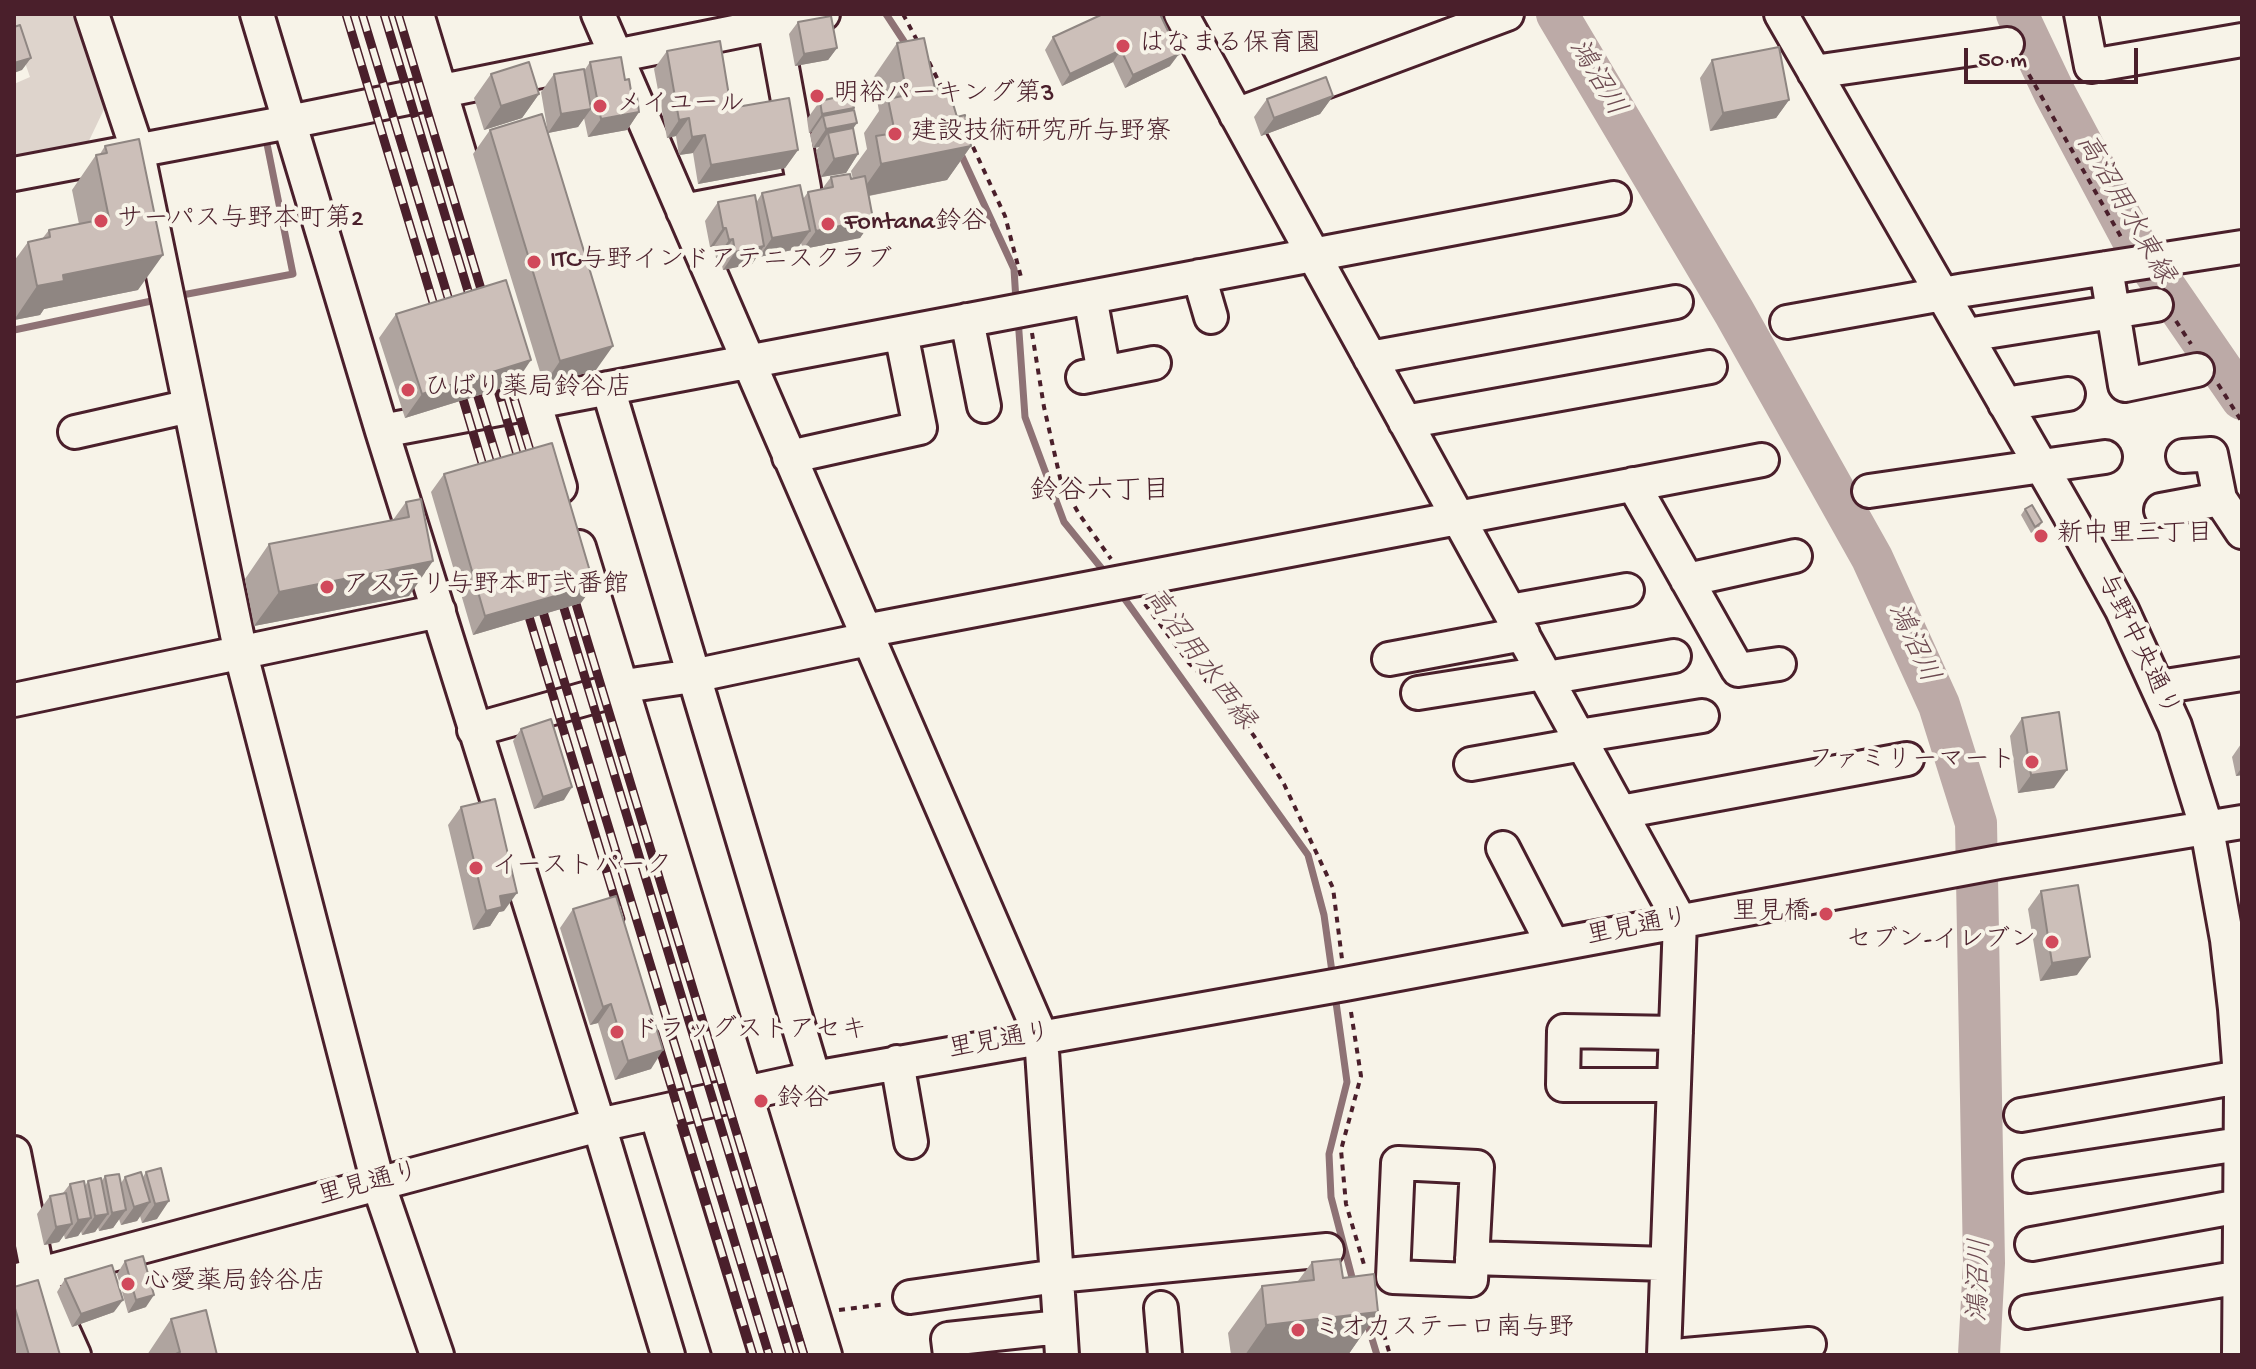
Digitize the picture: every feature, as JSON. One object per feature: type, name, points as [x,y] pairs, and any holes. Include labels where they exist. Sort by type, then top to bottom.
[{"type":"street","points":[[92,14],[137,149],[241,654],[378,1183],[437,1355]]},
{"type":"street","points":[[257,14],[382,431],[668,1355]]},
{"type":"street","points":[[417,14],[825,1355]]},
{"type":"street","points":[[598,14],[1041,1036],[1061,1341],[948,1339],[950,1355]]},
{"type":"street","points":[[14,174],[823,14]]},
{"type":"street","points":[[1181,14],[1680,921],[1664,1355]]},
{"type":"street","points":[[1236,115],[1507,14]]},
{"type":"street","name":"与野中央通り","points":[[1781,14],[2122,610],[2159,687],[2188,764],[2207,829],[2238,1008],[2239,1355]]},
{"type":"street","points":[[2081,14],[2091,66],[2242,40]]},
{"type":"street","points":[[683,211],[804,188],[774,24]]},
{"type":"street","points":[[1814,72],[2013,48]]},
{"type":"street","points":[[382,431],[1614,198]]},
{"type":"street","points":[[1787,322],[1942,294],[2242,247]]},
{"type":"street","points":[[2134,263],[2114,313],[2125,385],[2203,370]]},
{"type":"street","points":[[1199,276],[1211,317]]},
{"type":"street","points":[[1090,297],[1094,375],[1154,363]]},
{"type":"street","points":[[1370,358],[1676,302]]},
{"type":"street","points":[[1967,335],[2114,313],[2164,311]]},
{"type":"street","points":[[967,320],[984,406]]},
{"type":"street","points":[[789,457],[920,428],[901,333]]},
{"type":"street","points":[[1405,422],[1710,367]]},
{"type":"street","points":[[608,388],[814,1078]]},
{"type":"street","points":[[2005,404],[2068,394]]},
{"type":"street","points":[[75,432],[190,406]]},
{"type":"street","points":[[2183,456],[2211,454],[2220,499],[2242,532]]},
{"type":"street","points":[[1869,491],[2039,464],[2105,457]]},
{"type":"street","points":[[474,730],[622,689],[693,676],[867,635],[1118,583],[1762,460]]},
{"type":"street","points":[[1633,484],[1738,670],[1779,664]]},
{"type":"street","points":[[2161,510],[2220,499]]},
{"type":"street","points":[[1687,580],[1795,556]]},
{"type":"street","points":[[1389,659],[1627,590]]},
{"type":"street","points":[[14,700],[439,611]]},
{"type":"street","points":[[1418,693],[1674,656]]},
{"type":"street","points":[[2159,687],[2242,674]]},
{"type":"street","points":[[1471,764],[1702,716]]},
{"type":"street","points":[[1621,812],[1907,759]]},
{"type":"street","points":[[2207,829],[2242,822]]},
{"type":"street","name":"里見通り","points":[[26,1278],[599,1125],[814,1078],[1999,862],[2207,829]]},
{"type":"street","points":[[1503,848],[1553,945]]},
{"type":"street","points":[[1674,1085],[1563,1085],[1564,1031],[1676,1033]]},
{"type":"street","points":[[897,1062],[911,1142]]},
{"type":"street","points":[[2021,1115],[2240,1077]]},
{"type":"street","points":[[656,1113],[730,1355]]},
{"type":"street","points":[[2030,1176],[2240,1144]]},
{"type":"street","points":[[14,1153],[26,1278],[74,1355]]},
{"type":"street","points":[[2032,1244],[2240,1206]]},
{"type":"street","points":[[910,1297],[1057,1276],[1327,1250]]},
{"type":"street","points":[[1472,1258],[1667,1264]]},
{"type":"street","points":[[2027,1312],[2241,1278]]},
{"type":"street","points":[[1161,1308],[1165,1355]]},
{"type":"street","points":[[1685,1355],[1809,1344]]},
{"type":"path","points":[[903,14],[948,98]]},
{"type":"path","points":[[2013,48],[2134,263]]},
{"type":"path","points":[[963,126],[1005,216],[1019,310],[1061,482],[1118,583],[1233,708],[1254,736],[1284,784],[1333,888],[1337,985],[1361,1076],[1341,1150],[1346,1204],[1368,1280]]},
{"type":"path","points":[[2164,311],[2242,422]]},
{"type":"path","points":[[813,1313],[899,1302],[910,1297]]},
{"type":"path","points":[[1377,1310],[1390,1355]]},
{"type":"shaded area","points":[[14,14],[82,14],[108,101],[86,147],[14,160],[14,84],[30,77],[14,31]]},
{"type":"building","points":[[1103,14],[1160,14],[1179,54],[1133,75],[1121,50],[1070,74],[1053,37]]},
{"type":"building","points":[[831,16],[837,48],[804,54],[798,22]]},
{"type":"building","points":[[20,25],[31,58],[14,63],[14,27]]},
{"type":"building","points":[[924,38],[935,89],[948,87],[957,117],[965,115],[971,146],[881,164],[876,136],[895,133],[888,99],[907,95],[897,43]]},
{"type":"building","points":[[720,41],[731,108],[789,98],[798,150],[711,165],[705,135],[692,137],[689,118],[679,120],[667,51]]},
{"type":"building","points":[[1779,47],[1789,100],[1723,113],[1712,60]]},
{"type":"building","points":[[621,57],[625,80],[629,79],[632,97],[637,96],[639,112],[601,119],[590,62]]},
{"type":"building","points":[[529,62],[539,94],[501,106],[491,74]]},
{"type":"building","points":[[584,69],[591,109],[561,114],[554,74]]},
{"type":"building","points":[[1326,77],[1333,96],[1274,118],[1267,99]]},
{"type":"building","points":[[851,94],[854,108],[822,114],[820,101]]},
{"type":"building","points":[[854,110],[857,123],[826,129],[823,116]]},
{"type":"building","points":[[542,114],[613,346],[560,361],[490,130]]},
{"type":"building","points":[[853,128],[858,154],[834,159],[828,133]]},
{"type":"building","points":[[139,139],[163,255],[63,275],[64,281],[37,286],[28,242],[50,237],[49,230],[109,218],[96,155],[107,153],[105,146]]},
{"type":"building","points":[[850,174],[851,179],[865,176],[873,219],[816,231],[808,192],[833,187],[831,177]]},
{"type":"building","points":[[800,185],[810,231],[772,238],[762,193]]},
{"type":"building","points":[[755,195],[764,246],[735,252],[733,239],[729,240],[726,228],[723,228],[718,202]]},
{"type":"building","points":[[506,280],[531,360],[422,394],[396,314]]},
{"type":"building","points":[[552,443],[594,585],[485,616],[444,474]]},
{"type":"building","points":[[421,499],[433,561],[279,592],[269,544],[409,517],[406,502]]},
{"type":"building","points":[[2032,505],[2042,522],[2035,527],[2025,509]]},
{"type":"building","points":[[2059,712],[2067,770],[2031,775],[2022,718]]},
{"type":"building","points":[[551,719],[572,787],[543,797],[521,729]]},
{"type":"building","points":[[495,799],[517,893],[500,896],[502,907],[486,911],[461,807]]},
{"type":"building","points":[[2078,885],[2090,957],[2052,963],[2041,891]]},
{"type":"building","points":[[616,896],[663,1050],[628,1061],[611,1004],[603,1007],[573,909]]},
{"type":"building","points":[[161,1168],[169,1201],[155,1204],[146,1172]]},
{"type":"building","points":[[141,1172],[150,1202],[134,1207],[125,1177]]},
{"type":"building","points":[[119,1174],[126,1210],[112,1213],[105,1176]]},
{"type":"building","points":[[101,1178],[108,1214],[95,1216],[88,1181]]},
{"type":"building","points":[[84,1181],[91,1218],[78,1220],[70,1184]]},
{"type":"building","points":[[66,1193],[72,1224],[56,1227],[50,1196]]},
{"type":"building","points":[[143,1256],[154,1295],[136,1300],[125,1261]]},
{"type":"building","points":[[1340,1259],[1343,1278],[1374,1274],[1378,1312],[1266,1325],[1262,1286],[1314,1280],[1312,1262]]},
{"type":"building","points":[[112,1265],[123,1300],[81,1314],[65,1279]]},
{"type":"building","points":[[38,1280],[60,1355],[29,1355],[14,1305],[14,1287]]},
{"type":"building","points":[[206,1310],[217,1355],[174,1355],[180,1352],[171,1319]]},
{"type":"waterway","name":"高沼用水西縁","points":[[886,14],[909,49]]},
{"type":"waterway","name":"鴻沼川","points":[[1557,14],[1734,312],[1872,558],[1939,705],[1976,823],[1984,1263],[1979,1355]]},
{"type":"waterway","name":"高沼用水東縁","points":[[2017,14],[2054,92],[2134,242],[2242,399]]},
{"type":"waterway","points":[[177,296],[293,274],[266,139]]},
{"type":"waterway","name":"高沼用水西縁","points":[[959,150],[1014,269],[1016,301]]},
{"type":"waterway","points":[[14,330],[161,299]]},
{"type":"waterway","name":"高沼用水西縁","points":[[1018,318],[1025,417],[1064,522],[1107,575]]},
{"type":"waterway","name":"高沼用水西縁","points":[[1119,591],[1308,855],[1324,915],[1333,979]]},
{"type":"waterway","name":"高沼用水西縁","points":[[1335,995],[1347,1082],[1329,1154],[1331,1197],[1354,1285]]},
{"type":"waterway","name":"高沼用水西縁","points":[[1366,1319],[1377,1355]]},
{"type":"railway","points":[[346,14],[439,322]]},
{"type":"railway","points":[[362,14],[455,320]]},
{"type":"railway","points":[[384,14],[475,314]]},
{"type":"railway","points":[[398,14],[487,309]]},
{"type":"railway","points":[[504,366],[536,470]]},
{"type":"railway","points":[[491,367],[523,474]]},
{"type":"railway","points":[[471,374],[504,481]]},
{"type":"railway","points":[[457,379],[489,486]]},
{"type":"railway","points":[[570,584],[804,1355]]},
{"type":"railway","points":[[557,585],[790,1355]]},
{"type":"railway","points":[[537,592],[769,1355]]},
{"type":"railway","points":[[523,597],[621,919]]},
{"type":"railway","points":[[655,1033],[753,1355]]},
{"type":"place","name":"はなまる保育園","points":[[1123,46]]},
{"type":"place","name":"明裕パーキング第3","points":[[817,96]]},
{"type":"place","name":"メイユール","points":[[600,106]]},
{"type":"place","name":"建設技術研究所与野寮","points":[[895,134]]},
{"type":"place","name":"サーパス与野本町第2","points":[[101,221]]},
{"type":"place","name":"Fontana鈴谷","points":[[828,224]]},
{"type":"place","name":"ITC与野インドアテニスクラブ","points":[[534,262]]},
{"type":"place","name":"ひばり薬局鈴谷店","points":[[408,390]]},
{"type":"place","name":"新中里三丁目","points":[[2041,536]]},
{"type":"place","name":"アステリ与野本町弐番館","points":[[327,587]]},
{"type":"place","name":"ファミリーマート","points":[[2032,762]]},
{"type":"place","name":"イーストパーク","points":[[476,868]]},
{"type":"place","name":"里見橋","points":[[1826,914]]},
{"type":"place","name":"セブン-イレブン","points":[[2052,942]]},
{"type":"place","name":"ドラッグストアセキ","points":[[617,1032]]},
{"type":"place","name":"鈴谷","points":[[761,1101]]},
{"type":"place","name":"心愛薬局鈴谷店","points":[[128,1284]]},
{"type":"place","name":"ミオカステーロ南与野","points":[[1298,1330]]},
{"type":"district","name":"鈴谷六丁目","points":[[1100,494]]}]
